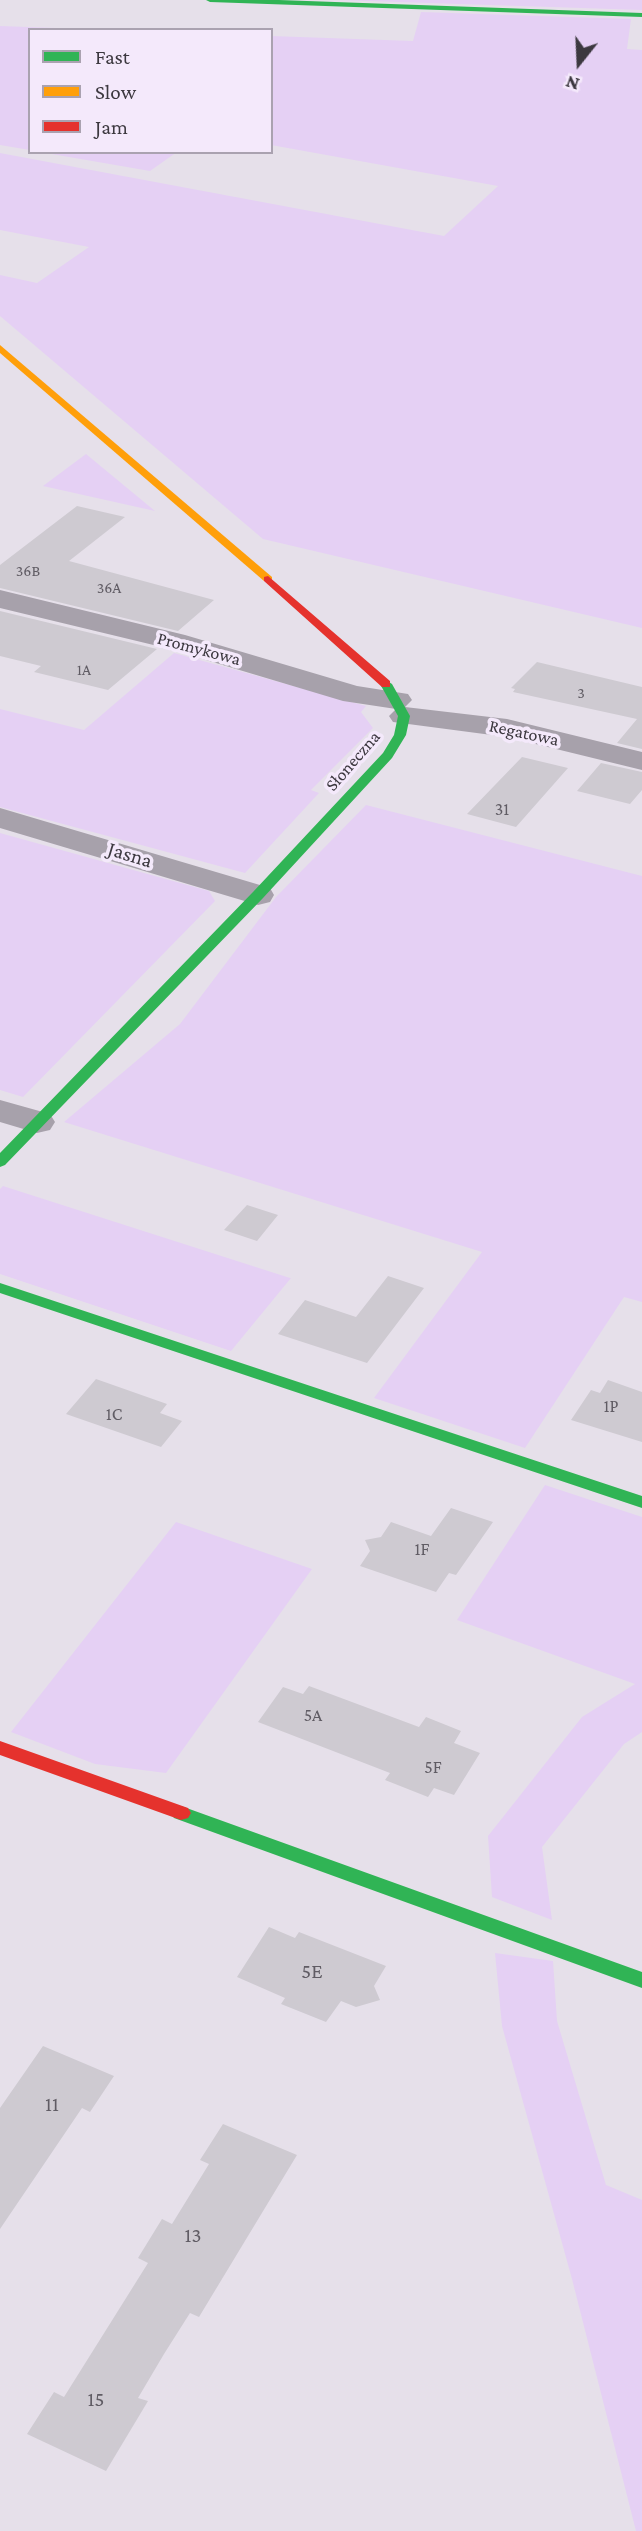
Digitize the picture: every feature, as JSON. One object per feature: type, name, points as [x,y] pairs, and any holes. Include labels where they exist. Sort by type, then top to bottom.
[{"type":"street","points":[[210,0],[642,15]]},
{"type":"street","points":[[0,348],[10,365],[365,663],[381,678],[401,708]]},
{"type":"street","name":"Promykowa","points":[[0,599],[175,641],[401,708]]},
{"type":"street","name":"Regatowa","points":[[401,708],[507,728],[642,761]]},
{"type":"street","name":"Słoneczna","points":[[0,1162],[258,895],[388,755],[400,735],[401,708]]},
{"type":"street","name":"Jasna","points":[[0,818],[258,895]]},
{"type":"street","points":[[0,1111],[37,1122]]},
{"type":"street","points":[[0,1288],[642,1502]]},
{"type":"street","points":[[0,1748],[642,1980]]},
{"type":"shaded area","points":[[338,0],[642,0],[642,10]]},
{"type":"shaded area","points":[[421,12],[631,19],[627,49],[642,50],[642,628],[263,539],[0,316],[0,275],[37,283],[89,247],[0,230],[0,153],[444,236],[498,186],[273,145],[273,36],[413,41]]},
{"type":"shaded area","points":[[0,26],[56,28],[28,28],[28,150],[0,145]]},
{"type":"shaded area","points":[[52,154],[174,154],[150,171]]},
{"type":"shaded area","points":[[86,454],[155,511],[43,486]]},
{"type":"shaded area","points":[[174,653],[366,706],[361,712],[373,728],[311,790],[319,793],[245,873],[0,807],[0,709],[84,730]]},
{"type":"shaded area","points":[[366,805],[642,876],[642,1302],[624,1297],[525,1448],[374,1398],[482,1252],[64,1122],[180,1024],[276,897]]},
{"type":"shaded area","points":[[0,833],[209,891],[215,901],[23,1097],[0,1090]]},
{"type":"shaded area","points":[[3,1186],[291,1278],[231,1351],[0,1274],[0,1189]]},
{"type":"shaded area","points":[[545,1485],[642,1517],[642,1732],[624,1744],[542,1847],[552,1920],[492,1897],[488,1836],[582,1717],[635,1684],[457,1620]]},
{"type":"shaded area","points":[[176,1522],[312,1569],[166,1773],[95,1764],[11,1732]]},
{"type":"shaded area","points":[[495,1953],[553,1961],[557,2021],[606,2185],[642,2200],[642,2531],[636,2531],[572,2279],[502,2026]]},
{"type":"building","points":[[77,506],[125,517],[69,561],[214,600],[178,631],[0,588],[0,565]]},
{"type":"building","points":[[0,611],[157,649],[108,690],[34,672],[41,666],[0,656]]},
{"type":"building","points":[[537,662],[642,687],[642,749],[617,743],[637,719],[513,692],[515,689],[511,688]]},
{"type":"building","points":[[522,757],[568,768],[516,827],[467,814]]},
{"type":"building","points":[[601,763],[642,772],[642,790],[630,804],[577,791]]},
{"type":"building","points":[[247,1205],[278,1215],[257,1241],[224,1230]]},
{"type":"building","points":[[388,1276],[424,1288],[367,1363],[278,1334],[305,1300],[356,1317]]},
{"type":"building","points":[[96,1379],[167,1404],[160,1413],[182,1421],[161,1447],[66,1414]]},
{"type":"building","points":[[608,1380],[642,1392],[642,1442],[571,1420],[591,1390],[600,1393]]},
{"type":"building","points":[[451,1508],[493,1522],[456,1575],[449,1573],[436,1592],[360,1566],[370,1551],[365,1540],[381,1537],[391,1522],[431,1536]]},
{"type":"building","points":[[309,1686],[419,1727],[426,1717],[461,1731],[454,1743],[480,1753],[454,1795],[434,1788],[428,1797],[385,1780],[390,1773],[258,1722],[283,1687],[303,1694]]},
{"type":"building","points":[[269,1927],[295,1938],[299,1932],[386,1966],[374,1986],[380,2000],[356,2007],[341,2001],[326,2022],[281,2004],[285,1998],[237,1977]]},
{"type":"building","points":[[43,2046],[114,2076],[90,2112],[82,2108],[0,2229],[0,2108]]},
{"type":"building","points":[[223,2124],[297,2155],[199,2317],[190,2313],[164,2354],[138,2398],[148,2401],[106,2471],[27,2434],[54,2392],[64,2397],[148,2263],[138,2258],[162,2219],[172,2224],[209,2164],[200,2160]]},
{"type":"traffic: fast","points":[[210,0],[642,15]]},
{"type":"traffic: fast","points":[[0,1162],[258,895],[388,755],[400,735],[404,716],[386,684]]},
{"type":"traffic: fast","points":[[0,1288],[642,1502]]},
{"type":"traffic: fast","points":[[181,1813],[642,1980]]},
{"type":"traffic: slow","points":[[0,348],[268,579]]},
{"type":"traffic: jam","points":[[268,579],[386,684]]},
{"type":"traffic: jam","points":[[0,1748],[181,1813]]}]
